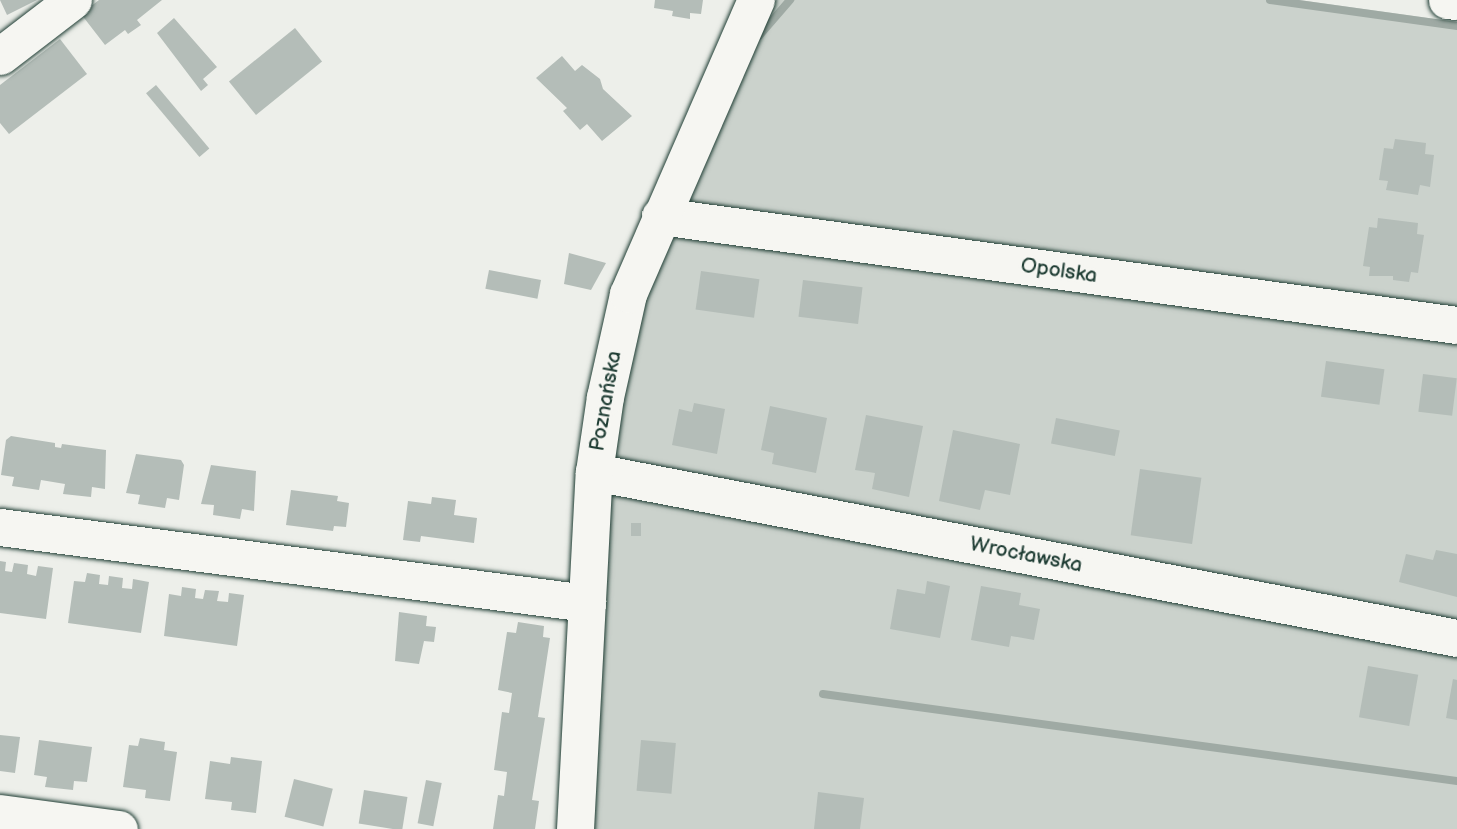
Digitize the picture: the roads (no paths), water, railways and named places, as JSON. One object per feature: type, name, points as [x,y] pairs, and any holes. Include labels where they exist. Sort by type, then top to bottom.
[{"type":"street","points":[[0,56],[73,0]]},
{"type":"street","name":"Poznańska","points":[[575,829],[594,472],[605,397],[628,294],[756,0]]},
{"type":"street","points":[[1447,0],[1457,1]]},
{"type":"street","name":"Opolska","points":[[660,216],[1457,325]]},
{"type":"street","name":"Wrocławska","points":[[594,472],[1457,638]]},
{"type":"street","points":[[0,527],[587,603]]},
{"type":"street","points":[[0,813],[118,829]]},
{"type":"waterway","points":[[759,36],[790,0]]},
{"type":"waterway","points":[[1270,0],[1457,26]]},
{"type":"waterway","points":[[823,694],[1457,781]]}]
